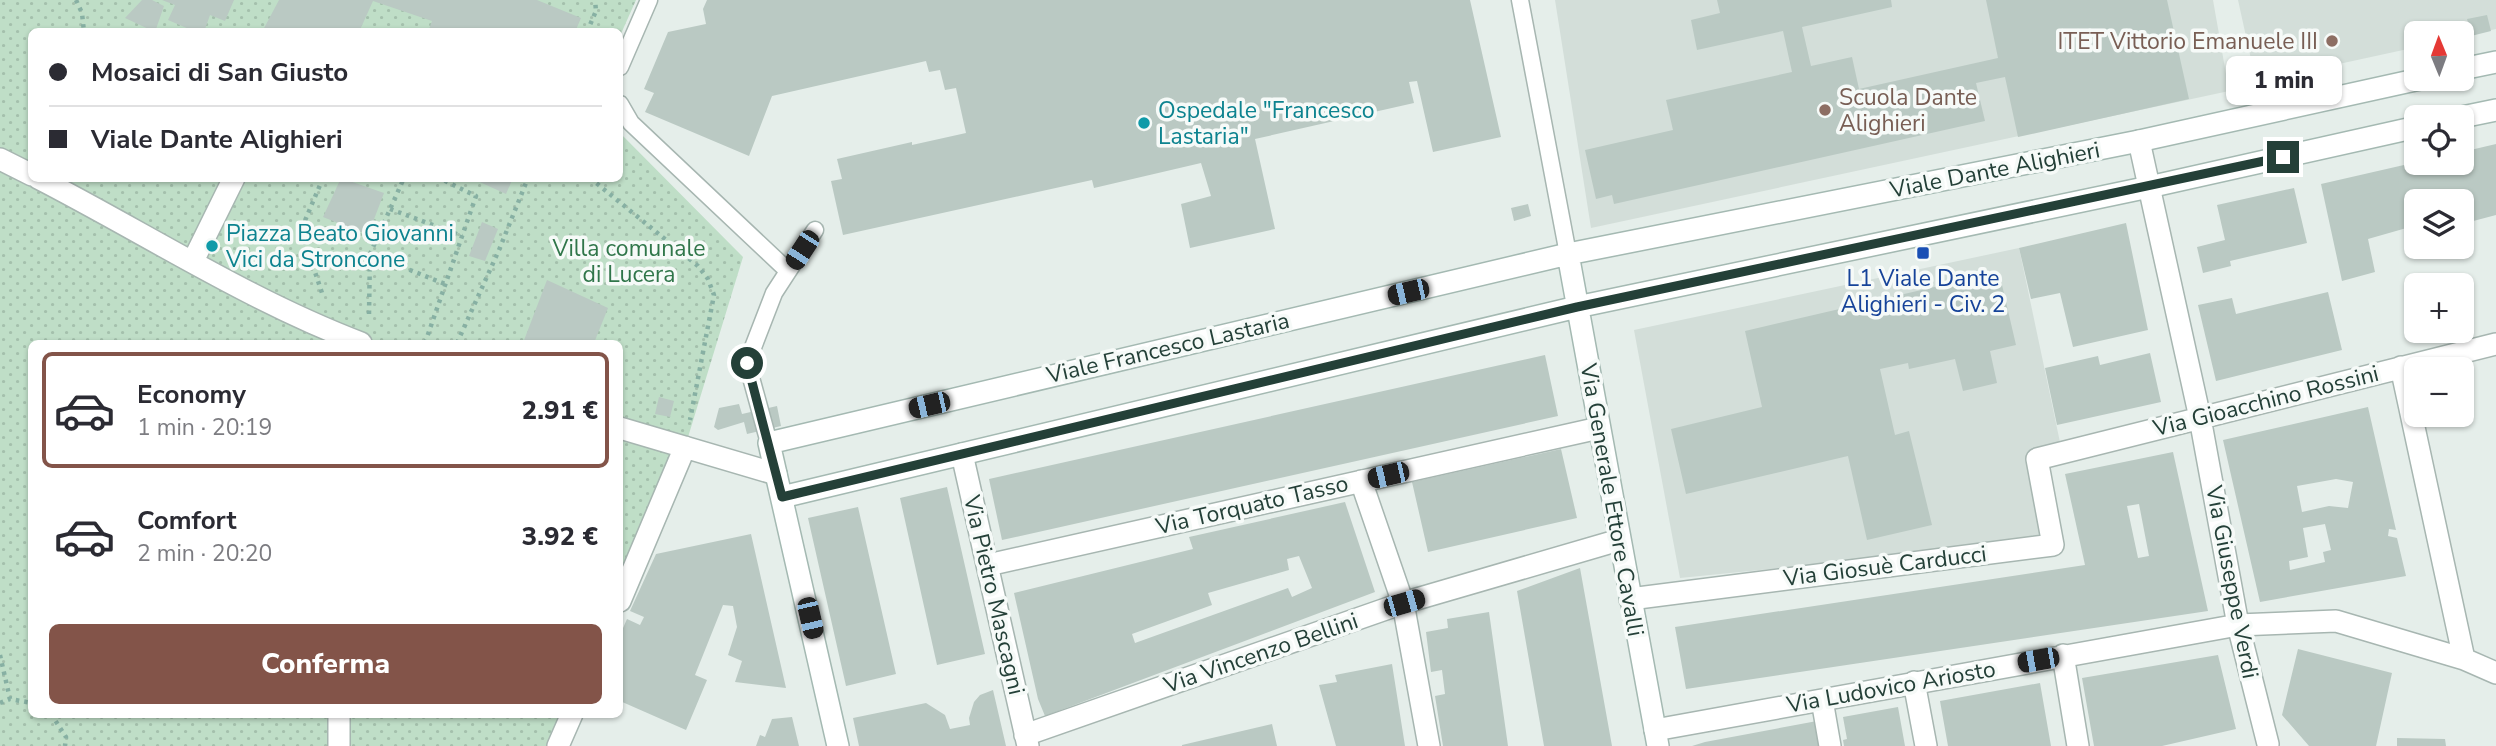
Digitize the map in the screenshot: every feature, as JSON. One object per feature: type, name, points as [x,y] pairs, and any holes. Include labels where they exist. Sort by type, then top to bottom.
[{"type":"street","points":[[2474,67],[2496,62]]},
{"type":"street","name":"Viale Dante Alighieri","points":[[1568,254],[2139,141],[2404,83]]},
{"type":"street","points":[[2474,115],[2496,110]]},
{"type":"street","name":"Viale Dante Alighieri","points":[[1577,307],[2149,187],[2404,130]]},
{"type":"street","name":"Via Giuseppe Verdi","points":[[2139,141],[2200,418],[2238,625],[2267,744]]},
{"type":"street","points":[[0,159],[28,173]]},
{"type":"street","points":[[45,182],[330,337]]},
{"type":"street","points":[[192,261],[232,182]]},
{"type":"street","name":"Via Generale Ettore Cavalli","points":[[1568,254],[1656,738]]},
{"type":"street","name":"Viale Francesco Lastaria","points":[[769,443],[1568,254]]},
{"type":"street","points":[[782,497],[1577,307]]},
{"type":"street","name":"Via Gioacchino Rossini","points":[[2037,458],[2496,344]]},
{"type":"street","points":[[2401,367],[2464,659]]},
{"type":"street","name":"Via Torquato Tasso","points":[[988,565],[1599,428]]},
{"type":"street","points":[[623,429],[776,474]]},
{"type":"street","points":[[769,443],[838,746]]},
{"type":"street","points":[[623,594],[685,447]]},
{"type":"street","name":"Via Pietro Mascagni","points":[[962,454],[1027,740]]},
{"type":"street","name":"Via Giosuè Carducci","points":[[1630,599],[2053,545],[2037,458]]},
{"type":"street","points":[[1361,481],[1404,603],[1429,746]]},
{"type":"street","name":"Via Vincenzo Bellini","points":[[1027,740],[1404,603],[1619,540]]},
{"type":"street","name":"Via Ludovico Ariosto","points":[[1656,738],[1914,682],[2238,625],[2336,621],[2464,659],[2496,673]]},
{"type":"street","points":[[2063,655],[2078,746]]},
{"type":"street","points":[[1914,682],[1926,746]]},
{"type":"street","points":[[1822,700],[1830,746]]},
{"type":"street","points":[[339,718],[339,746]]},
{"type":"street","points":[[558,746],[570,718]]},
{"type":"lane","points":[[623,61],[649,0]]},
{"type":"lane","points":[[1520,0],[1568,254]]},
{"type":"lane","points":[[623,109],[631,123],[788,271]]},
{"type":"lane","points":[[769,443],[747,363],[774,293],[815,230]]},
{"type":"path","points":[[76,0],[82,13],[84,28]]},
{"type":"path","points":[[589,28],[596,11],[596,0]]},
{"type":"path","points":[[321,182],[301,230],[327,305]]},
{"type":"path","points":[[369,317],[370,254],[402,182]]},
{"type":"path","points":[[426,340],[475,196],[447,182]]},
{"type":"path","points":[[458,340],[526,182]]},
{"type":"path","points":[[595,182],[698,266],[715,295],[685,447]]},
{"type":"path","points":[[390,209],[462,236]]},
{"type":"path","points":[[370,254],[446,284]]},
{"type":"path","points":[[0,655],[10,699]]},
{"type":"path","points":[[0,703],[10,699],[28,702]]},
{"type":"path","points":[[54,718],[66,737],[65,746]]},
{"type":"shaded area","points":[[1555,0],[2213,0],[2229,91],[1591,228]]},
{"type":"shaded area","name":"ITET Vittorio Emanuele III","points":[[2238,0],[2496,0],[2496,29],[2474,34],[2474,21],[2404,21],[2404,50],[2256,82]]},
{"type":"shaded area","points":[[2019,248],[2061,447],[2033,455],[2046,541],[1680,578],[1634,330]]},
{"type":"green space","name":"Villa comunale di Lucera","points":[[0,0],[636,0],[623,29],[28,28],[28,182],[623,182],[623,136],[743,257],[685,447],[623,594],[623,340],[28,340],[28,718],[570,718],[558,746],[0,746]]},
{"type":"building","points":[[142,0],[152,0],[164,6],[156,28],[146,28],[125,18]]},
{"type":"building","points":[[162,0],[234,0],[225,21],[210,15],[205,28],[187,28],[168,20],[175,5]]},
{"type":"building","points":[[279,0],[537,0],[581,18],[577,28],[429,28],[432,21],[373,1],[361,28],[264,28]]},
{"type":"building","name":"Ospedale \"Francesco Lastaria\"","points":[[707,0],[1470,0],[1501,137],[1433,152],[1417,81],[1409,82],[1414,103],[1255,139],[1275,229],[1190,248],[1181,204],[1211,196],[1201,163],[1094,188],[1092,180],[843,235],[831,181],[842,179],[837,159],[966,133],[956,88],[945,90],[940,70],[929,72],[926,61],[772,96],[749,156],[645,112],[654,93],[644,89],[668,32],[706,24],[703,9]]},
{"type":"building","name":"Scuola Dante Alighieri","points":[[1717,0],[1891,0],[1892,7],[1802,27],[1811,66],[1852,57],[1859,89],[1998,58],[1986,0],[2167,0],[2189,99],[2018,137],[2005,77],[1976,83],[1985,121],[1614,204],[1612,195],[1596,199],[1585,150],[1673,130],[1666,100],[1792,72],[1783,31],[1697,50],[1691,20],[1720,13]]},
{"type":"building","points":[[2487,15],[2491,31],[2474,35],[2474,21],[2467,19]]},
{"type":"building","points":[[2496,144],[2496,215],[2474,221],[2474,189],[2404,189],[2404,229],[2368,239],[2375,272],[2342,281],[2321,184],[2404,165],[2404,175],[2474,175],[2474,149]]},
{"type":"building","points":[[339,182],[352,182],[384,193],[368,235],[323,217]]},
{"type":"building","points":[[480,182],[511,182],[506,194]]},
{"type":"building","points":[[2294,188],[2307,243],[2230,261],[2231,266],[2203,273],[2197,247],[2225,240],[2217,205]]},
{"type":"building","points":[[1528,204],[1531,216],[1514,221],[1511,208]]},
{"type":"building","points":[[482,222],[498,229],[485,261],[469,256]]},
{"type":"building","points":[[2126,223],[2148,330],[2073,347],[2060,293],[2031,299],[2019,248]]},
{"type":"building","points":[[1999,272],[2016,345],[1990,351],[1997,383],[1963,391],[1955,359],[1909,369],[1908,363],[1880,369],[1895,435],[1909,431],[1932,525],[1867,540],[1848,456],[1686,494],[1671,429],[1762,407],[1745,331]]},
{"type":"building","points":[[547,280],[608,308],[595,340],[524,340]]},
{"type":"building","points":[[2328,292],[2342,350],[2216,381],[2198,305],[2232,298],[2236,314]]},
{"type":"building","points":[[2150,353],[2161,402],[2057,425],[2045,368],[2098,356],[2100,365]]},
{"type":"building","points":[[1545,355],[1558,416],[1002,540],[989,479]]},
{"type":"building","points":[[659,397],[674,401],[670,417],[655,414]]},
{"type":"building","points":[[739,404],[742,414],[777,406],[781,426],[747,434],[744,422],[718,430],[714,427],[719,408]]},
{"type":"building","points":[[2368,407],[2396,530],[2389,529],[2388,536],[2397,538],[2406,576],[2260,602],[2223,440]],"holes":[[[2336,479],[2353,482],[2348,508],[2329,506],[2302,512],[2297,486]],[[2325,524],[2331,550],[2323,552],[2325,562],[2290,570],[2289,561],[2308,557],[2303,528]]]},
{"type":"building","points":[[1561,449],[1577,518],[1428,552],[1412,482]]},
{"type":"building","points":[[2173,452],[2208,611],[1686,689],[1675,627],[2085,565],[2065,474]],"holes":[[[2139,504],[2149,556],[2138,558],[2127,506]]]},
{"type":"building","points":[[947,487],[985,654],[937,665],[900,498]]},
{"type":"building","points":[[1345,502],[1375,592],[1045,716],[1038,699],[1014,593],[1193,549],[1189,537]],"holes":[[[1299,556],[1312,588],[1292,597],[1288,588],[1135,643],[1132,634],[1212,605],[1208,593],[1289,570],[1287,559]]]},
{"type":"building","points":[[858,507],[896,674],[846,686],[808,518]]},
{"type":"building","points":[[751,534],[786,688],[735,682],[742,661],[728,655],[737,627],[733,606],[723,605],[695,675],[707,680],[686,730],[623,702],[623,628],[627,619],[640,625],[644,617],[630,611],[656,554]]},
{"type":"building","points":[[1580,568],[1612,746],[1544,746],[1517,591]]},
{"type":"building","points":[[1489,612],[1508,746],[1443,746],[1435,696],[1445,694],[1442,670],[1431,672],[1426,632],[1448,628],[1447,619]]},
{"type":"building","points":[[2298,649],[2392,673],[2376,746],[2309,746],[2282,715]]},
{"type":"building","points":[[2218,655],[2236,729],[2162,746],[2094,746],[2082,678]]},
{"type":"building","points":[[1392,664],[1405,746],[1336,746],[1319,685],[1337,682],[1335,675]]},
{"type":"building","points":[[2040,683],[2051,746],[1948,746],[1940,701]]},
{"type":"building","points":[[993,690],[1006,746],[859,746],[853,718],[926,703],[945,715],[950,729],[970,725],[969,718],[974,702],[980,695]]},
{"type":"building","points":[[1898,707],[1905,746],[1844,746],[1843,740],[1847,739],[1843,717]]},
{"type":"building","points":[[792,717],[799,746],[756,746],[760,735],[765,737],[772,719]]},
{"type":"building","points":[[1817,721],[1821,746],[1692,746],[1705,742]]},
{"type":"building","points":[[1272,724],[1277,746],[1182,746],[1182,745]]},
{"type":"building","points":[[2397,738],[2445,739],[2446,746],[2397,746]]},
{"type":"place","name":"ITET Vittorio Emanuele III","points":[[2332,41]]},
{"type":"place","name":"Scuola Dante Alighieri","points":[[1825,110]]},
{"type":"place","name":"Ospedale \"Francesco Lastaria\"","points":[[1144,123]]},
{"type":"place","name":"Piazza Beato Giovanni Vici da Stroncone","points":[[212,246]]},
{"type":"place","name":"L1 Viale Dante Alighieri - Civ. 2","points":[[1923,253]]},
{"type":"route","points":[[747,363],[782,497],[1577,307],[2283,157]]}]
